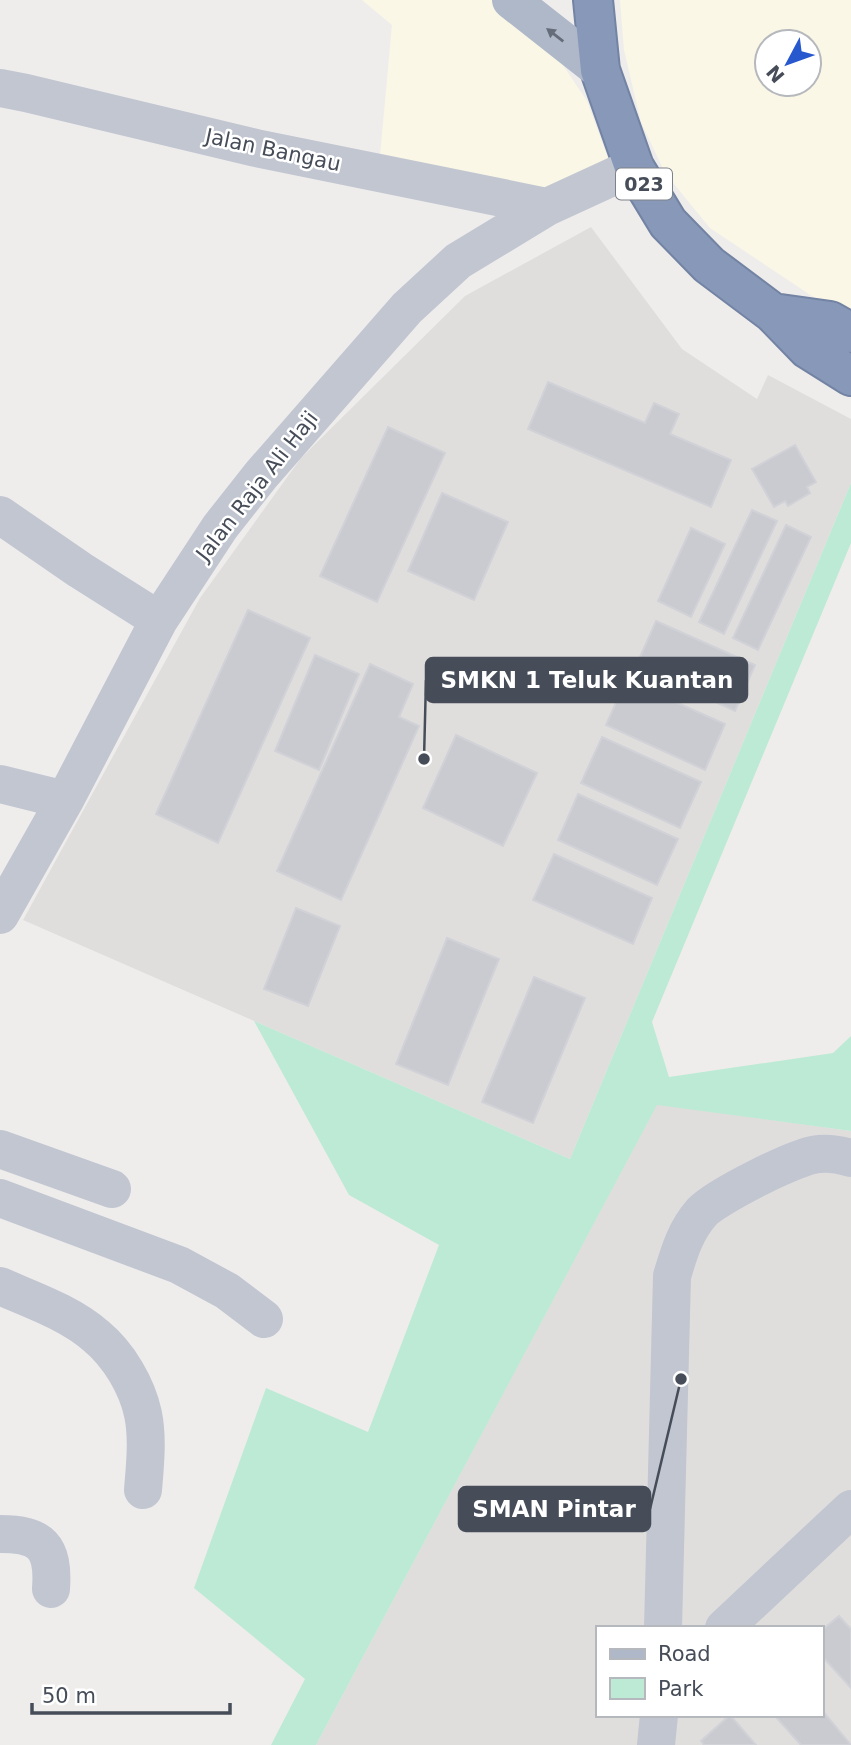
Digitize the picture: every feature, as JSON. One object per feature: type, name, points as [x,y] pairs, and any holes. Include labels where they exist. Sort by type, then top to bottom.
[{"type":"highway","name":"023","points":[[589,3],[600,70],[634,167],[668,223],[709,265],[773,313],[808,349],[851,376]]},
{"type":"highway","name":"023","points":[[773,313],[830,321],[851,333]]},
{"type":"main road","points":[[511,0],[600,70]]},
{"type":"street","name":"Jalan Bangau","points":[[0,88],[256,148],[547,207]]},
{"type":"street","name":"Jalan Raja Ali Haji","points":[[0,915],[65,800],[159,620],[220,527],[318,408],[407,308],[458,261],[547,207],[634,167]]},
{"type":"street","points":[[0,515],[159,620]]},
{"type":"street","points":[[0,784],[65,800]]},
{"type":"street","points":[[0,1149],[112,1189]]},
{"type":"street","points":[[663,1626],[672,1276],[688,1231],[702,1212],[719,1198],[816,1154],[851,1158]]},
{"type":"street","points":[[0,1198],[179,1265],[227,1291],[264,1319]]},
{"type":"street","points":[[0,1286],[60,1314],[97,1336],[117,1360],[136,1388],[144,1416],[143,1490]]},
{"type":"street","points":[[726,1626],[851,1509]]},
{"type":"street","points":[[0,1534],[28,1535],[48,1552],[51,1563],[51,1589]]},
{"type":"street","points":[[656,1745],[659,1717]]},
{"type":"shaded area","points":[[362,0],[498,0],[542,34],[587,101],[608,158],[543,194],[379,167],[392,25]]},
{"type":"shaded area","points":[[620,0],[851,0],[851,322],[710,228],[665,173],[641,122],[624,50]]},
{"type":"shaded area","points":[[591,227],[682,349],[757,399],[768,375],[851,419],[851,483],[570,1159],[23,920],[200,598],[301,458],[465,296]]},
{"type":"shaded area","points":[[657,1104],[851,1131],[851,1745],[316,1745]]},
{"type":"green space","points":[[851,483],[851,543],[652,1022],[669,1077],[833,1053],[851,1036],[851,1131],[657,1105],[316,1745],[271,1745],[305,1679],[194,1588],[266,1388],[368,1432],[439,1245],[349,1195],[254,1021],[570,1159]]},
{"type":"building","points":[[548,382],[645,423],[654,403],[679,414],[670,434],[731,460],[711,507],[528,429]]},
{"type":"building","points":[[388,427],[445,453],[377,602],[320,576]]},
{"type":"building","points":[[795,445],[816,482],[807,487],[810,493],[788,506],[785,501],[774,507],[752,469]]},
{"type":"building","points":[[442,493],[508,522],[474,600],[408,571]]},
{"type":"building","points":[[752,510],[777,521],[724,634],[699,622]]},
{"type":"building","points":[[786,525],[811,537],[758,650],[733,638]]},
{"type":"building","points":[[691,528],[725,544],[691,617],[658,601]]},
{"type":"building","points":[[248,610],[310,638],[218,843],[156,814]]},
{"type":"building","points":[[656,621],[755,665],[735,711],[636,666]]},
{"type":"building","points":[[315,655],[359,674],[319,770],[275,751]]},
{"type":"building","points":[[370,664],[413,684],[399,717],[419,726],[341,900],[277,871]]},
{"type":"building","points":[[626,680],[725,724],[705,770],[606,725]]},
{"type":"building","points":[[456,735],[537,773],[503,846],[423,808]]},
{"type":"building","points":[[602,737],[701,782],[680,828],[581,783]]},
{"type":"building","points":[[578,794],[678,839],[657,885],[558,840]]},
{"type":"building","points":[[554,854],[652,898],[633,944],[533,900]]},
{"type":"building","points":[[296,908],[340,926],[308,1006],[264,989]]},
{"type":"building","points":[[447,938],[499,959],[448,1085],[396,1064]]},
{"type":"building","points":[[534,977],[585,998],[533,1123],[482,1102]]},
{"type":"building","points":[[839,1616],[851,1629],[851,1688],[823,1657],[823,1629]]},
{"type":"building","points":[[823,1711],[851,1745],[801,1745],[776,1717],[823,1717]]},
{"type":"building","points":[[728,1717],[732,1717],[756,1745],[704,1745],[701,1741]]},
{"type":"place","name":"SMKN 1 Teluk Kuantan","points":[[424,759]]},
{"type":"place","name":"SMAN Pintar","points":[[681,1379]]}]
